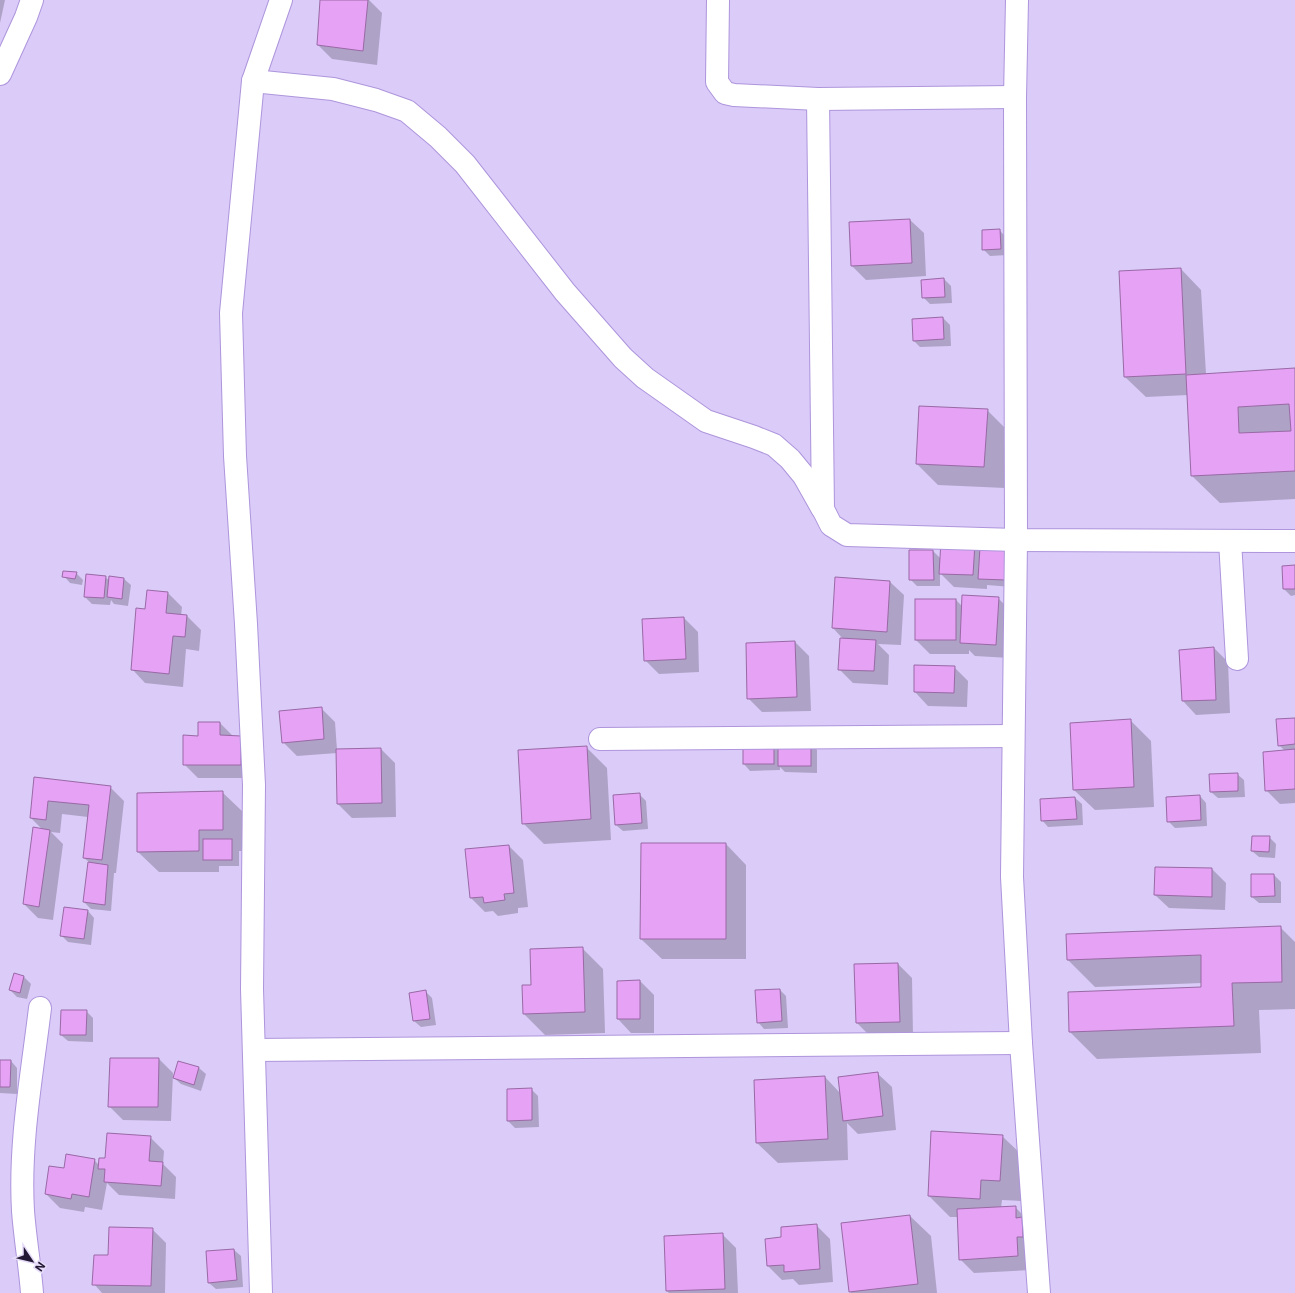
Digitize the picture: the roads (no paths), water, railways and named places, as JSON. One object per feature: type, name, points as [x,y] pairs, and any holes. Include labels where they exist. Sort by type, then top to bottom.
[{"type":"street","points":[[0,74],[26,17],[32,0]]},
{"type":"street","points":[[261,1293],[252,989],[254,785],[246,624],[235,456],[231,313],[253,81],[281,0]]},
{"type":"street","points":[[718,0],[717,82],[725,93],[734,95],[818,99],[1015,97]]},
{"type":"street","points":[[1017,0],[1015,97],[1016,540],[1012,877],[1021,1042],[1039,1293]]},
{"type":"street","points":[[253,81],[332,89],[376,100],[406,111],[438,137],[465,164],[565,292],[623,358],[645,378],[706,421],[774,445],[790,459],[804,476],[823,509],[830,525],[847,535],[1016,540],[1295,541]]},
{"type":"street","points":[[818,99],[823,509]]},
{"type":"street","points":[[1230,541],[1237,659]]},
{"type":"street","points":[[600,739],[1013,736]]},
{"type":"street","points":[[32,1293],[23,1211],[23,1172],[25,1124],[40,1008]]},
{"type":"street","points":[[255,1050],[1021,1042]]}]
